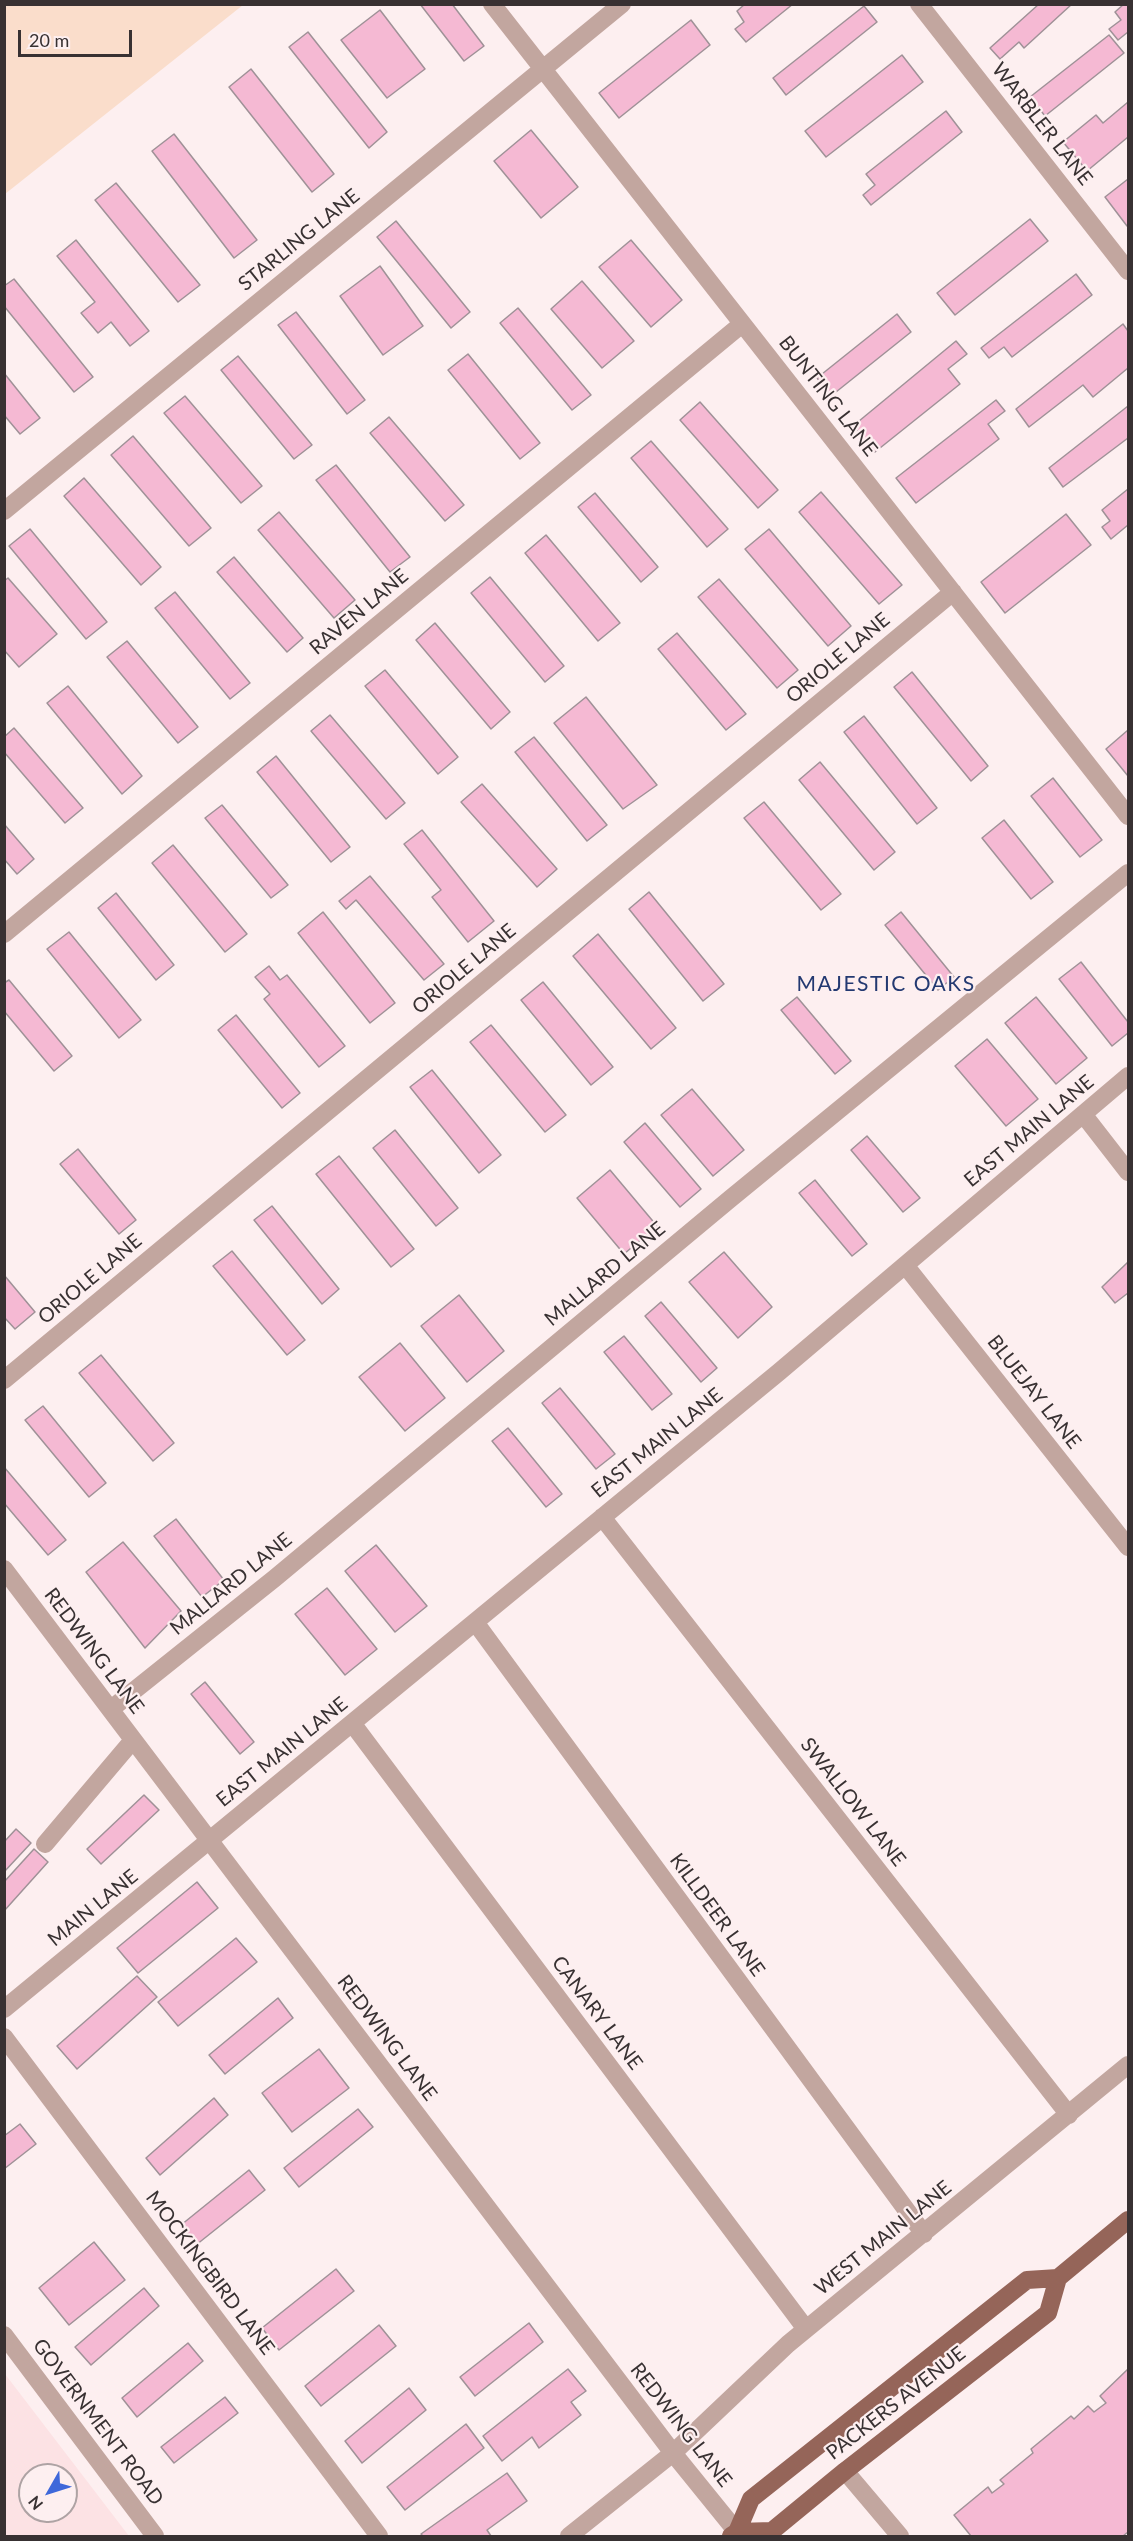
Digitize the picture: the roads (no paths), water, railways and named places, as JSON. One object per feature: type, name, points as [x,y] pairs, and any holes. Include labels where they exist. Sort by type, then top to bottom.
[{"type":"main road","points":[[1058,2278],[1128,2220]]},
{"type":"main road","name":"PACKERS AVENUE","points":[[1058,2278],[1048,2313],[845,2471],[772,2531],[734,2534],[751,2499],[990,2309],[1027,2280],[1058,2278]]},
{"type":"street","name":"BUNTING LANE","points":[[492,4],[1128,816]]},
{"type":"street","name":"STARLING LANE","points":[[4,511],[622,4]]},
{"type":"street","name":"WARBLER LANE","points":[[920,4],[1128,272]]},
{"type":"street","name":"RAVEN LANE","points":[[4,934],[742,324]]},
{"type":"street","name":"ORIOLE LANE","points":[[4,1380],[953,592]]},
{"type":"street","name":"MALLARD LANE","points":[[111,1709],[275,1578],[730,1199],[1128,873]]},
{"type":"street","name":"EAST MAIN LANE","points":[[210,1840],[905,1265],[1128,1076]]},
{"type":"street","points":[[1083,1114],[1128,1172]]},
{"type":"street","name":"BLUEJAY LANE","points":[[905,1265],[1128,1547]]},
{"type":"street","name":"SWALLOW LANE","points":[[602,1517],[1069,2115]]},
{"type":"street","name":"REDWING LANE","points":[[4,1569],[734,2534]]},
{"type":"street","name":"KILLDEER LANE","points":[[475,1622],[924,2234]]},
{"type":"street","name":"CANARY LANE","points":[[352,1723],[806,2329]]},
{"type":"street","points":[[45,1844],[133,1740]]},
{"type":"street","name":"MAIN LANE","points":[[4,2009],[210,1840]]},
{"type":"street","name":"MOCKINGBIRD LANE","points":[[4,2037],[379,2536]]},
{"type":"street","name":"WEST MAIN LANE","points":[[673,2453],[806,2329],[1128,2065]]},
{"type":"street","name":"GOVERNMENT ROAD","points":[[4,2335],[155,2536]]},
{"type":"street","points":[[569,2536],[673,2453]]},
{"type":"street","points":[[845,2471],[900,2536]]},
{"type":"district","name":"MAJESTIC OAKS","points":[[886,984]]}]
